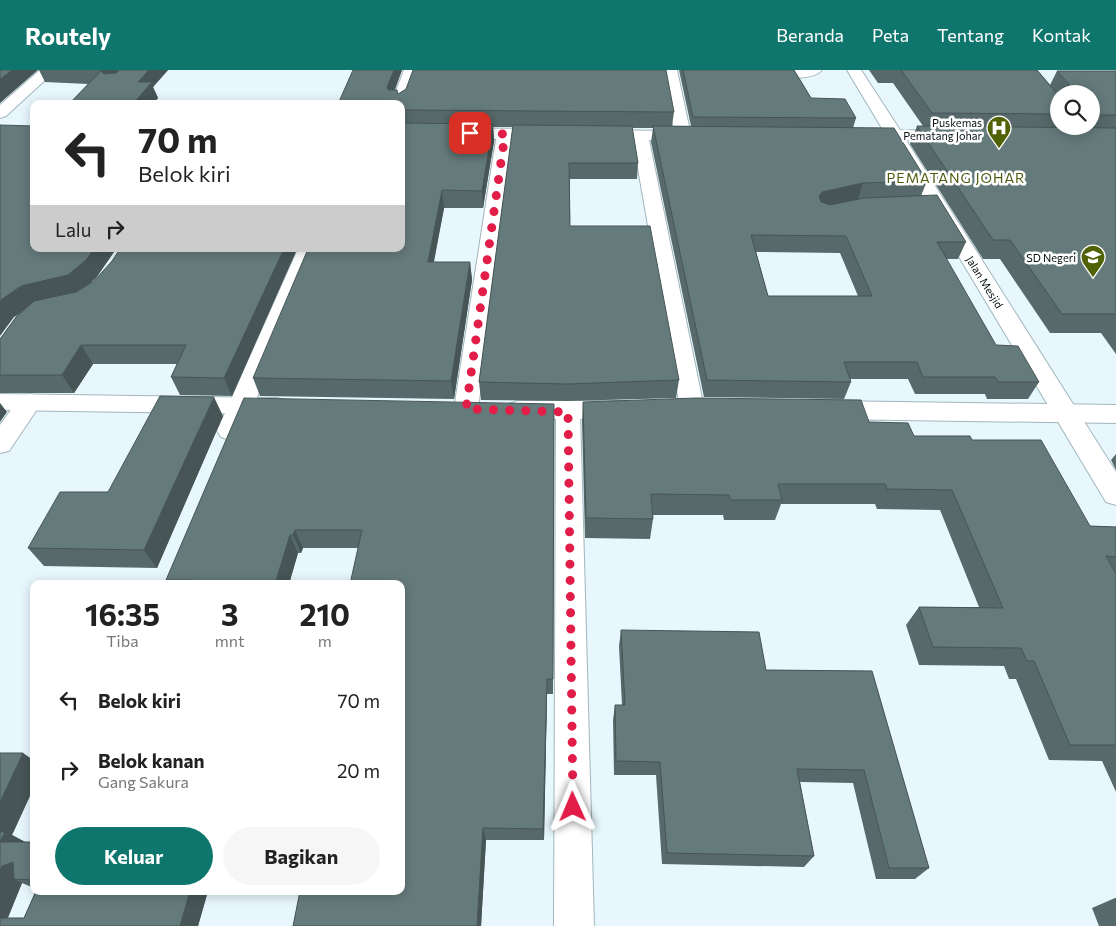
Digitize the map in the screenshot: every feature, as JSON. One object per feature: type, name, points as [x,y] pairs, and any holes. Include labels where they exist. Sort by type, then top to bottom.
[{"type":"street","points":[[0,113],[49,70]]},
{"type":"street","points":[[400,100],[411,70]]},
{"type":"street","points":[[670,70],[682,136]]},
{"type":"street","points":[[743,74],[806,73],[815,70]]},
{"type":"street","name":"Jalan Mesjid","points":[[854,70],[894,135],[928,205],[1066,413],[1116,495]]},
{"type":"street","points":[[405,133],[563,134]]},
{"type":"street","points":[[505,134],[473,409],[568,412],[644,409]]},
{"type":"street","points":[[582,135],[702,136]]},
{"type":"street","points":[[640,136],[692,408]]},
{"type":"street","points":[[846,136],[963,136]]},
{"type":"street","points":[[222,450],[307,252]]},
{"type":"street","points":[[0,402],[300,407]]},
{"type":"street","points":[[0,444],[30,402]]},
{"type":"street","points":[[810,410],[1116,414]]},
{"type":"street","points":[[568,412],[574,926]]},
{"type":"building","points":[[0,70],[12,70],[0,79]]},
{"type":"building","points":[[119,70],[149,70],[138,82],[152,82],[136,100],[73,100],[101,71],[104,74],[116,73]]},
{"type":"building","points":[[353,70],[394,70],[387,87],[388,90],[397,90],[398,94],[406,89],[413,70],[666,70],[674,112],[405,110],[405,100],[340,100]]},
{"type":"building","points":[[683,70],[794,70],[811,98],[845,99],[856,118],[693,117]]},
{"type":"building","points":[[901,70],[1037,70],[1050,85],[1050,114],[932,113]]},
{"type":"building","points":[[1057,71],[1116,71],[1116,115],[1100,115],[1100,85],[1069,84]]},
{"type":"building","points":[[405,123],[493,124],[482,191],[442,190],[428,262],[470,262],[451,381],[253,378],[307,252],[405,252]]},
{"type":"building","points":[[0,125],[30,126],[30,252],[92,252],[86,260],[68,275],[21,286],[0,302]]},
{"type":"building","points":[[513,125],[632,126],[638,163],[569,163],[570,226],[650,226],[679,380],[568,384],[479,382]]},
{"type":"building","points":[[653,126],[894,128],[927,181],[863,183],[822,192],[819,196],[821,202],[830,205],[864,198],[937,195],[966,242],[937,242],[996,345],[1018,346],[1039,382],[998,382],[995,377],[923,377],[917,362],[844,362],[851,382],[707,380]],"holes":[[[751,235],[846,236],[872,296],[768,296]]]},
{"type":"building","points":[[917,126],[1050,127],[1050,135],[1100,135],[1100,128],[1116,128],[1116,316],[1114,314],[1062,314],[1010,240],[993,240]]},
{"type":"building","points":[[118,252],[283,252],[224,378],[171,377],[186,345],[81,345],[62,375],[0,375],[0,339],[16,317],[34,301],[76,292],[94,281]]},
{"type":"building","points":[[160,396],[214,397],[144,550],[28,548],[60,492],[108,492]]},
{"type":"building","points":[[244,398],[554,404],[553,679],[547,679],[543,829],[483,828],[477,926],[293,926],[299,895],[405,895],[405,580],[351,580],[362,530],[295,530],[293,535],[290,535],[276,580],[166,580]]},
{"type":"building","points":[[696,398],[861,400],[869,422],[908,423],[914,436],[970,436],[972,440],[1041,440],[1090,526],[1116,527],[1116,557],[1106,556],[1116,574],[1116,745],[1070,745],[1034,661],[1027,661],[1021,648],[933,647],[919,607],[1003,608],[952,490],[887,489],[885,484],[778,484],[782,500],[730,500],[729,495],[651,494],[653,519],[586,518],[583,402]]},
{"type":"building","points":[[621,630],[759,632],[766,670],[872,671],[929,868],[889,868],[864,770],[797,769],[814,856],[667,853],[660,762],[616,761],[615,705],[625,705]]},
{"type":"building","points":[[0,753],[23,753],[0,802]]},
{"type":"building","points":[[0,832],[5,832],[0,842]]},
{"type":"building","points":[[0,842],[30,842],[30,880],[14,879],[13,862],[2,866],[0,870]]},
{"type":"building","points":[[34,895],[189,895],[180,926],[0,926],[0,918],[24,918]]},
{"type":"place","name":"Puskemas Pematang Johar","points":[[999,149]]},
{"type":"place","name":"SD Negeri","points":[[1093,278]]},
{"type":"district","name":"PEMATANG JOHAR","points":[[956,177]]},
{"type":"route","points":[[470,133],[505,134],[466,409],[568,412],[573,807]]}]
